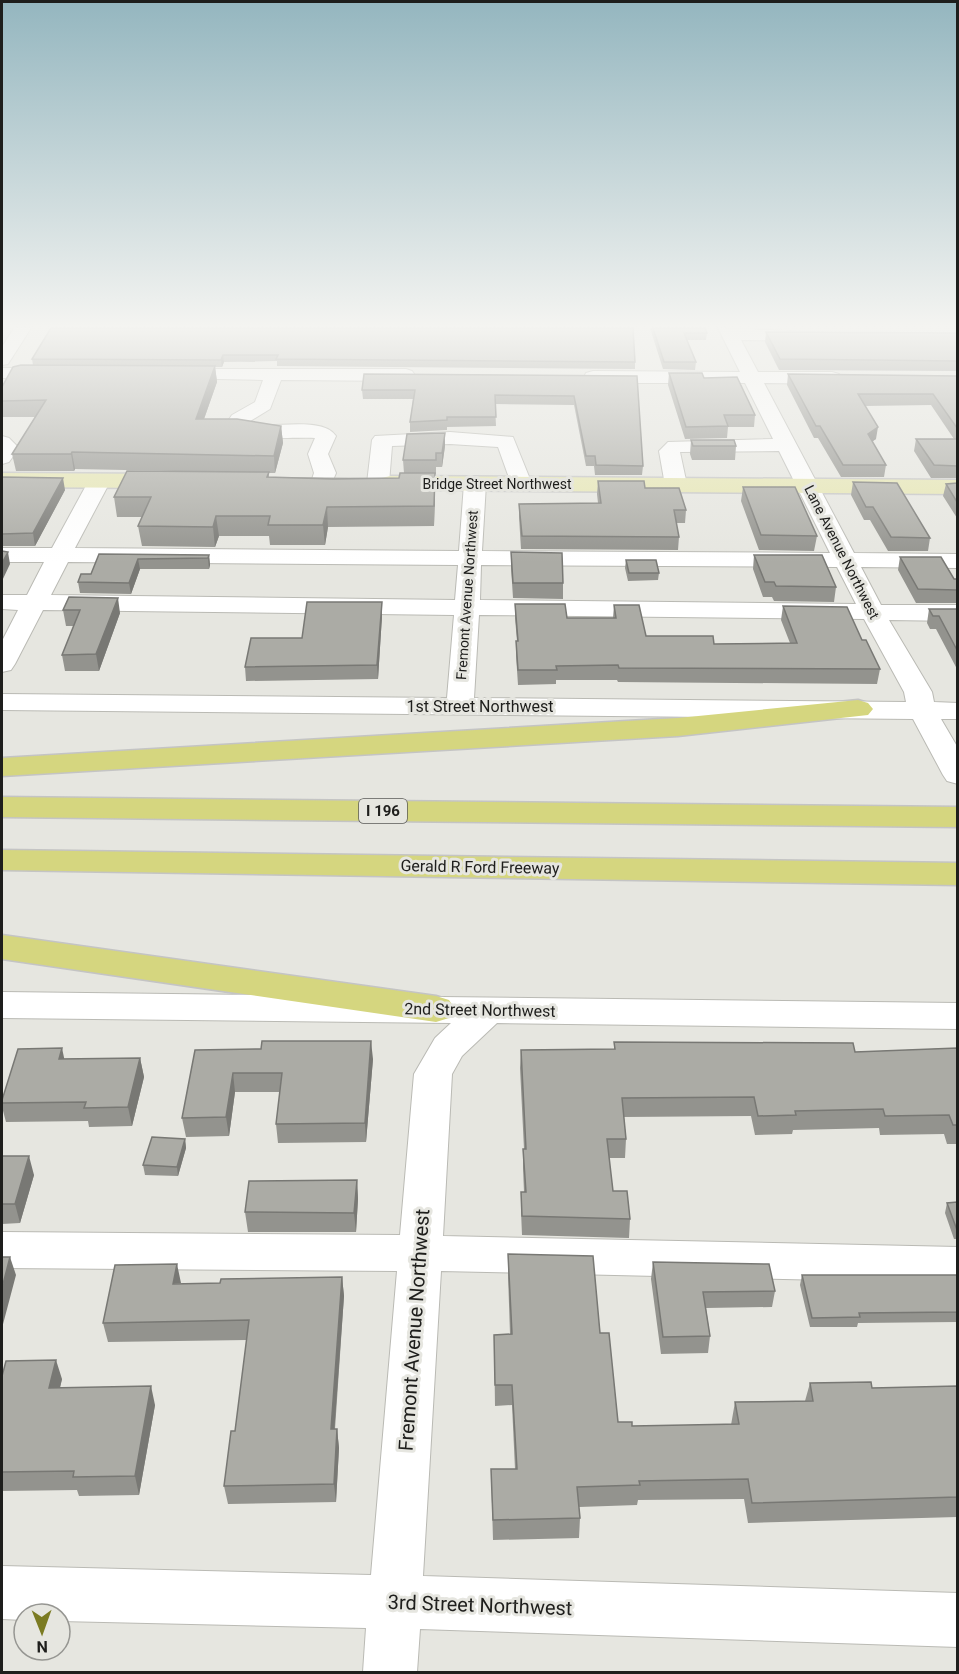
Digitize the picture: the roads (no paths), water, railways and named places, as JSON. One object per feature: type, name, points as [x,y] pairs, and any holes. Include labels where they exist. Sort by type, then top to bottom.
[{"type":"highway","points":[[2,767],[678,727],[858,709]]},
{"type":"highway","name":"I 196","points":[[2,807],[957,817]]},
{"type":"highway","name":"Gerald R Ford Freeway","points":[[2,860],[957,874]]},
{"type":"highway","points":[[2,947],[436,1009]]},
{"type":"main road","points":[[2,480],[186,481]]},
{"type":"main road","name":"Bridge Street Northwest","points":[[299,482],[957,487]]},
{"type":"street","points":[[261,406],[239,419],[235,423],[236,427],[248,430],[316,431],[326,436],[318,454],[325,473],[322,482]]},
{"type":"street","name":"Lane Avenue Northwest","points":[[766,406],[872,612],[918,692],[922,710],[957,775]]},
{"type":"street","points":[[378,483],[382,440],[450,438],[506,441],[519,474],[520,484]]},
{"type":"street","points":[[2,442],[9,448],[2,458]]},
{"type":"street","points":[[676,485],[669,451],[675,446],[686,444],[787,445]]},
{"type":"street","points":[[2,664],[100,480]]},
{"type":"street","name":"Fremont Avenue Northwest","points":[[460,706],[475,484]]},
{"type":"street","points":[[2,555],[957,561]]},
{"type":"street","points":[[2,602],[957,613]]},
{"type":"street","name":"1st Street Northwest","points":[[2,702],[957,711]]},
{"type":"street","name":"2nd Street Northwest","points":[[2,1005],[957,1016]]},
{"type":"street","name":"Fremont Avenue Northwest","points":[[390,1672],[433,1074],[448,1047],[489,1010]]},
{"type":"street","points":[[2,1250],[420,1253],[957,1265]]},
{"type":"street","name":"3rd Street Northwest","points":[[2,1593],[394,1602],[957,1620]]}]
